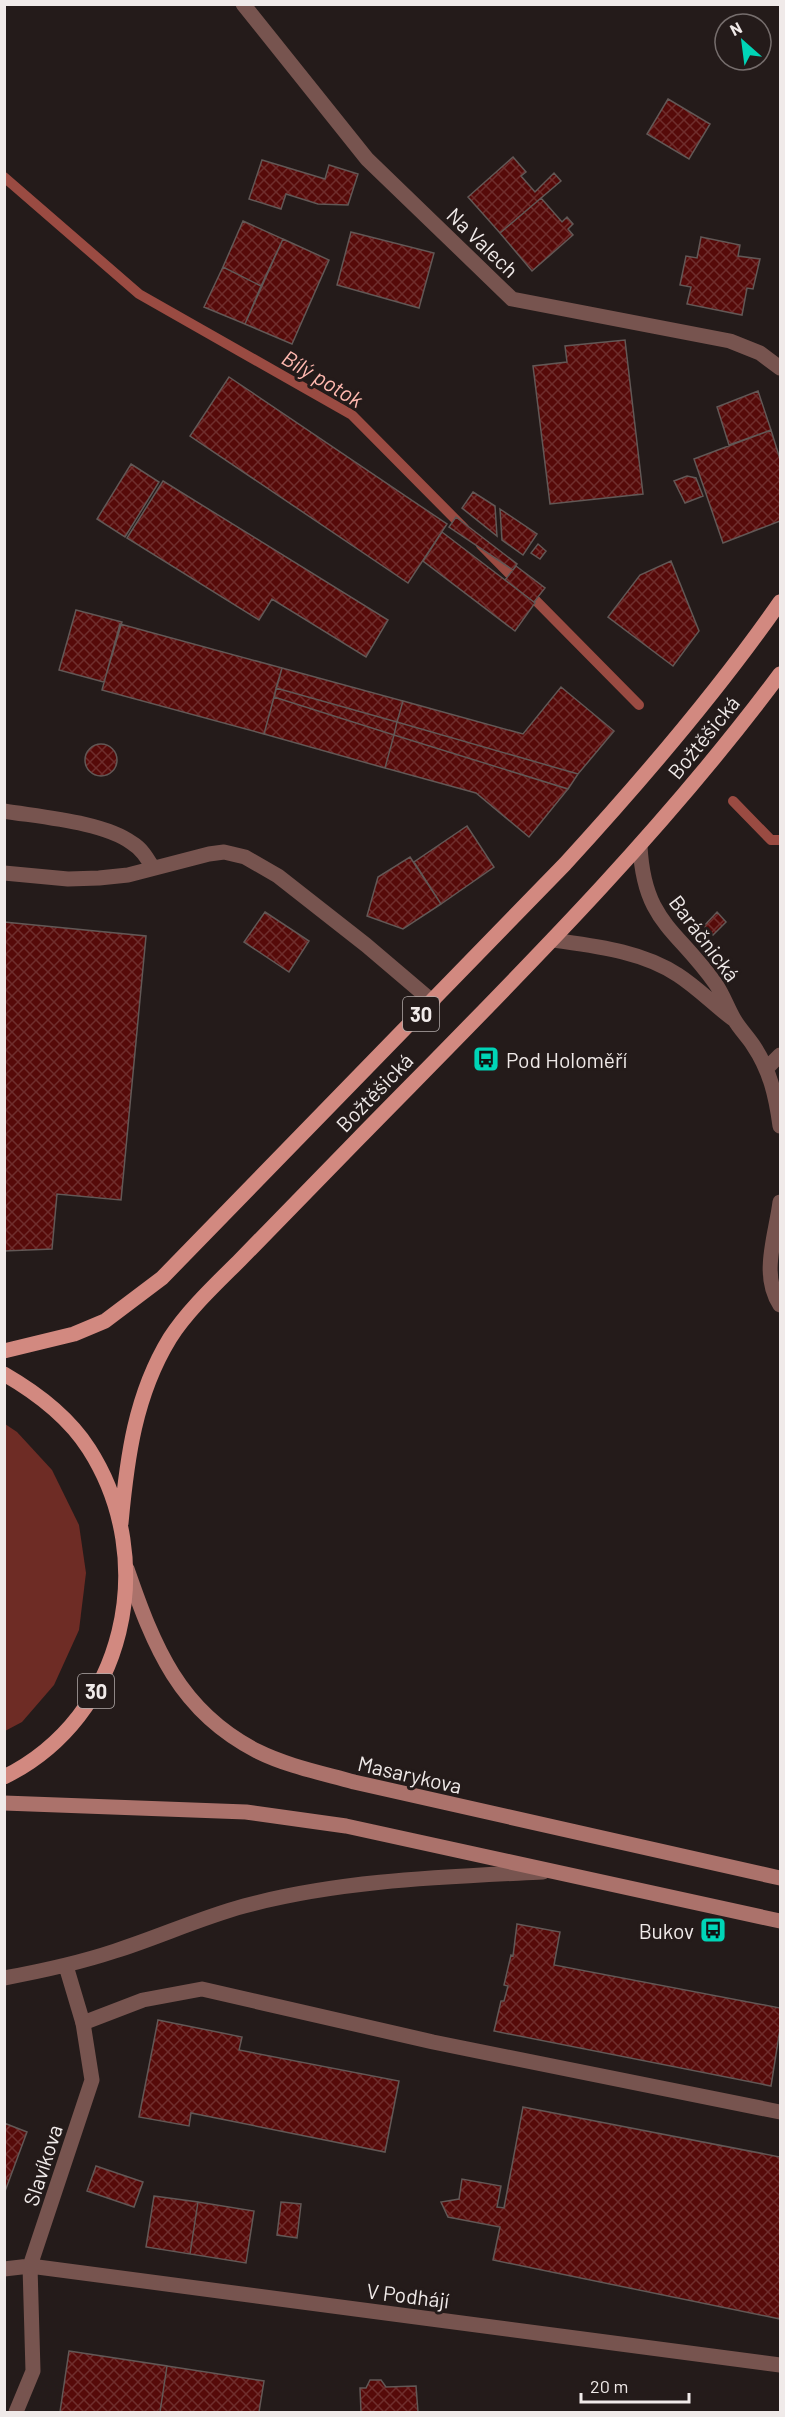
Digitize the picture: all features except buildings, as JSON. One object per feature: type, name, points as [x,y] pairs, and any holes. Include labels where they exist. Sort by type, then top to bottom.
[{"type":"main road","name":"Božtěšická","points":[[4,1351],[74,1334],[105,1322],[162,1278],[509,924],[615,809],[699,708],[780,602]]},
{"type":"main road","name":"Božtěšická","points":[[121,1522],[126,1470],[134,1424],[149,1380],[171,1337],[231,1269],[553,940],[640,846],[780,674]]},
{"type":"main road","name":"30","points":[[4,1374],[33,1391],[61,1415],[88,1448],[106,1480],[121,1522],[127,1569],[123,1619],[113,1653],[98,1687],[80,1715],[52,1745],[18,1770],[4,1777]]},
{"type":"street","name":"Na Valech","points":[[243,4],[367,159],[512,298],[730,341],[760,353],[780,368]]},
{"type":"street","points":[[4,811],[109,830],[132,842],[142,851],[153,868]]},
{"type":"street","name":"Baráčnická","points":[[640,846],[644,879],[658,915],[715,983],[733,1019],[767,1068],[777,1104],[780,1126]]},
{"type":"street","points":[[4,873],[68,879],[99,878],[128,875],[187,858],[224,852],[245,857],[259,863],[366,945],[433,1002]]},
{"type":"street","name":"Baráčnická","points":[[553,940],[629,954],[663,966],[679,975],[733,1019]]},
{"type":"street","points":[[767,1068],[780,1054]]},
{"type":"street","points":[[780,1202],[770,1275],[774,1294],[780,1305]]},
{"type":"street","name":"Masarykova","points":[[127,1569],[147,1626],[160,1653],[189,1699],[220,1729],[258,1751],[304,1768],[354,1782],[780,1878]]},
{"type":"street","points":[[4,1803],[246,1812],[346,1826],[780,1921]]},
{"type":"street","points":[[4,1978],[66,1966],[117,1951],[188,1923],[245,1906],[296,1895],[345,1887],[450,1876],[553,1871]]},
{"type":"street","name":"Slavíkova","points":[[16,2412],[33,2371],[30,2266],[92,2080],[83,2024],[66,1966]]},
{"type":"street","points":[[83,2024],[142,2000],[202,1989],[433,2042],[780,2112]]},
{"type":"street","name":"V Podhájí","points":[[4,2269],[30,2266],[780,2365]]},
{"type":"shaded area","points":[[5,1424],[17,1432],[52,1470],[79,1525],[86,1573],[79,1630],[54,1685],[22,1722],[5,1731]]},
{"type":"waterway","name":"Bílý potok","points":[[4,177],[139,294],[352,415],[464,528]]},
{"type":"waterway","name":"Bílý potok","points":[[481,545],[639,705]]},
{"type":"waterway","name":"Bílý potok","points":[[733,801],[771,840],[780,840]]},
{"type":"place","name":"Pod Holoměří","points":[[486,1059]]},
{"type":"place","name":"Bukov","points":[[713,1930]]}]
